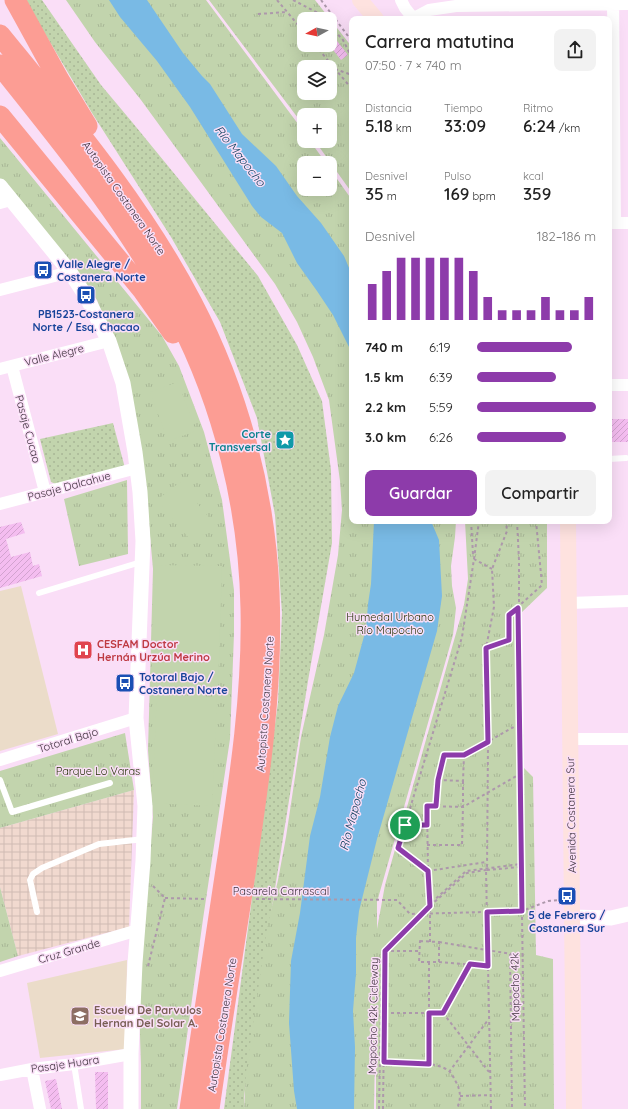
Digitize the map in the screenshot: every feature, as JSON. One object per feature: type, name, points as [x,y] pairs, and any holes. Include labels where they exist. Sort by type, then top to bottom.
[{"type":"highway","points":[[15,0],[51,66],[91,133],[122,191]]},
{"type":"highway","name":"Autopista Costanera Norte","points":[[0,35],[122,191],[149,230],[175,273],[199,317],[222,368],[237,413],[253,472],[262,521],[268,571],[270,623],[269,673],[261,765],[209,1109]]},
{"type":"highway","name":"Autopista Costanera Norte","points":[[0,65],[94,185],[140,251],[162,287],[198,360],[214,404],[234,473],[245,536],[251,609],[250,674],[240,778],[190,1109]]},
{"type":"highway","points":[[0,116],[160,314],[177,338],[214,404]]},
{"type":"main road","points":[[360,0],[373,16]]},
{"type":"main road","name":"Avenida Costanera Sur","points":[[568,524],[574,1109]]},
{"type":"street","points":[[401,0],[411,16]]},
{"type":"street","points":[[613,2],[612,223],[628,223]]},
{"type":"street","points":[[417,16],[434,8],[456,6],[613,2],[628,4]]},
{"type":"street","points":[[0,186],[6,202],[70,272],[87,298],[109,341],[124,389],[132,426],[141,511],[143,561],[136,718],[146,806],[144,861],[134,963],[131,1109]]},
{"type":"street","points":[[0,290],[70,272]]},
{"type":"street","name":"Valle Alegre","points":[[6,367],[109,341]]},
{"type":"street","name":"Pasaje Cucao","points":[[6,367],[45,492]]},
{"type":"street","points":[[612,385],[628,385]]},
{"type":"street","name":"Pasaje Dalcahue","points":[[0,504],[137,468]]},
{"type":"street","points":[[569,603],[628,601]]},
{"type":"street","name":"Totoral Bajo","points":[[0,760],[136,718]]},
{"type":"street","points":[[571,739],[628,739]]},
{"type":"street","points":[[572,917],[611,918],[628,914]]},
{"type":"street","name":"Cruz Grande","points":[[0,971],[138,930]]},
{"type":"street","name":"Pasaje Huara","points":[[0,1075],[131,1054]]},
{"type":"street","points":[[32,1069],[40,1109]]},
{"type":"lane","points":[[612,459],[626,458]]},
{"type":"lane","points":[[39,593],[143,561]]},
{"type":"lane","points":[[0,780],[12,812],[110,784]]},
{"type":"lane","points":[[37,912],[30,880],[33,874],[42,868],[99,844],[144,839]]},
{"type":"lane","points":[[74,1064],[81,1109]]},
{"type":"path","points":[[277,0],[297,24]]},
{"type":"path","points":[[293,0],[316,12]]},
{"type":"path","points":[[321,0],[348,36]]},
{"type":"path","points":[[258,14],[287,12]]},
{"type":"path","points":[[337,34],[343,40],[349,52]]},
{"type":"path","points":[[320,52],[327,60]]},
{"type":"path","points":[[337,69],[349,74]]},
{"type":"path","points":[[337,72],[349,86]]},
{"type":"path","points":[[471,524],[474,559]]},
{"type":"path","points":[[479,524],[462,637],[398,848],[428,871],[486,862]]},
{"type":"path","points":[[491,1109],[486,869],[488,742],[486,648],[494,607],[492,569],[507,530],[506,524]]},
{"type":"path","name":"Mapocho 42k","points":[[517,524],[525,1109]]},
{"type":"path","points":[[486,648],[509,640],[509,615],[542,585],[536,524]]},
{"type":"path","points":[[474,559],[492,569]]},
{"type":"path","points":[[436,806],[438,780],[444,755],[464,755],[519,724]]},
{"type":"path","points":[[427,844],[462,845],[464,755]]},
{"type":"path","points":[[430,942],[427,806],[463,807],[520,774]]},
{"type":"path","points":[[438,780],[463,780]]},
{"type":"path","points":[[405,825],[427,825]]},
{"type":"path","name":"Mapocho 42k Cicleway","points":[[379,1109],[382,950],[466,871],[521,866]]},
{"type":"path","points":[[152,885],[165,898],[213,899]]},
{"type":"path","name":"Pasarela Carrascal","points":[[253,899],[397,900],[410,914],[419,914]]},
{"type":"path","points":[[419,914],[522,911],[548,901],[572,899]]},
{"type":"path","points":[[383,1109],[385,951],[430,905]]},
{"type":"path","points":[[488,966],[419,962],[420,942],[440,942],[523,956]]},
{"type":"path","points":[[439,962],[440,942]]},
{"type":"path","points":[[385,951],[420,951]]},
{"type":"path","points":[[510,954],[512,1109]]},
{"type":"path","points":[[429,962],[429,1064]]},
{"type":"path","points":[[443,1013],[470,964]]},
{"type":"path","points":[[384,1013],[443,1013]]},
{"type":"path","points":[[443,1013],[490,1073]]},
{"type":"path","points":[[450,1072],[489,1020]]},
{"type":"path","points":[[384,1062],[429,1064],[450,1072],[458,1086],[460,1096],[457,1109]]},
{"type":"path","points":[[460,1096],[491,1095]]},
{"type":"shaded area","points":[[21,586],[58,734],[0,751],[0,591]]},
{"type":"shaded area","points":[[134,790],[129,927],[18,956],[0,887],[0,828]]},
{"type":"shaded area","name":"Escuela De Parvulos Hernan Del Solar A.","points":[[127,960],[126,1049],[40,1058],[27,983]]},
{"type":"green space","points":[[25,0],[42,0],[101,85],[258,276],[297,345],[322,401],[331,470],[332,543],[308,681],[262,970],[244,1097],[244,1109],[224,1109],[278,702],[282,613],[275,515],[257,418],[220,322],[171,237],[92,113]]},
{"type":"green space","name":"Humedal Urbano Río Mapocho","points":[[66,0],[206,0],[297,123],[297,148],[315,148],[321,156],[297,156],[297,196],[337,196],[337,179],[349,196],[349,524],[456,524],[451,566],[452,586],[456,608],[453,635],[377,902],[377,929],[385,885],[464,605],[468,579],[465,524],[547,524],[547,588],[521,613],[524,768],[533,777],[536,955],[553,959],[554,1109],[376,1109],[376,995],[374,1109],[244,1109],[246,1072],[267,928],[286,837],[301,737],[324,635],[338,555],[342,510],[340,481],[329,400],[313,357],[297,322],[275,284],[141,100],[95,42]]},
{"type":"green space","points":[[209,0],[315,0],[324,12],[297,12],[297,52],[337,52],[337,28],[349,43],[349,189],[337,172],[337,156],[326,156],[320,148],[337,148],[337,108],[297,108],[297,117]]},
{"type":"green space","points":[[0,138],[162,336],[179,366],[204,432],[222,500],[234,590],[230,739],[203,919],[177,1109],[141,1109],[139,1006],[140,967],[153,817],[148,750],[153,569],[147,503],[125,373],[97,300],[36,222],[0,181]]},
{"type":"green space","points":[[178,382],[196,431],[168,441],[150,392]]},
{"type":"green space","points":[[113,423],[125,468],[58,485],[51,482],[40,439]]},
{"type":"green space","points":[[127,480],[128,554],[79,566],[64,499]]},
{"type":"green space","points":[[180,482],[215,525],[193,543],[157,500]]},
{"type":"green space","points":[[155,565],[222,566],[218,690],[151,688]]},
{"type":"green space","points":[[157,694],[217,697],[212,806],[152,803]]},
{"type":"green space","name":"Parque Lo Varas","points":[[125,733],[134,790],[0,828],[0,771]]},
{"type":"green space","points":[[0,887],[18,956],[0,962]]},
{"type":"water","name":"Río Mapocho","points":[[109,0],[147,0],[183,53],[210,84],[242,134],[276,166],[297,196],[321,223],[344,256],[349,268],[349,347],[333,315],[297,263],[282,233],[261,217],[252,206],[190,107],[157,61],[120,17]]},
{"type":"water","name":"Río Mapocho","points":[[374,524],[432,524],[439,540],[442,596],[437,631],[377,839],[359,911],[356,938],[356,973],[353,1011],[355,1047],[354,1109],[297,1109],[294,1091],[289,1023],[291,961],[300,913],[310,836],[320,797],[330,737],[338,706],[354,673],[366,629],[371,584]]},
{"type":"building","points":[[337,41],[348,55],[341,60],[335,52],[337,52]]},
{"type":"building","points":[[612,419],[628,419],[628,442],[612,442]]},
{"type":"building","points":[[21,522],[25,533],[6,539],[11,557],[30,552],[33,566],[39,564],[42,576],[0,588],[0,527]]},
{"type":"building","points":[[95,1072],[108,1072],[108,1109],[96,1109]]},
{"type":"building","points":[[56,1079],[62,1109],[51,1109],[45,1081]]},
{"type":"place","name":"Valle Alegre / Costanera Norte","points":[[43,270]]},
{"type":"place","name":"PB1523-Costanera Norte / Esq. Chacao","points":[[86,295]]},
{"type":"place","name":"Corte Transversal","points":[[285,440]]},
{"type":"place","name":"CESFAM Doctor Hernán Urzúa Merino","points":[[83,650]]},
{"type":"place","name":"Totoral Bajo / Costanera Norte","points":[[125,683]]},
{"type":"place","name":"5 de Febrero / Costanera Sur","points":[[567,896]]},
{"type":"place","name":"Escuela De Parvulos Hernan Del Solar A.","points":[[80,1016]]},
{"type":"route","points":[[518,608],[522,911],[487,912],[488,966],[470,964],[443,1013],[429,1013],[429,1064],[384,1062],[385,951],[430,906],[428,871],[398,848],[405,825],[427,825],[427,806],[436,806],[438,780],[444,755],[464,755],[488,742],[486,648],[509,640],[509,615],[518,608]]}]
